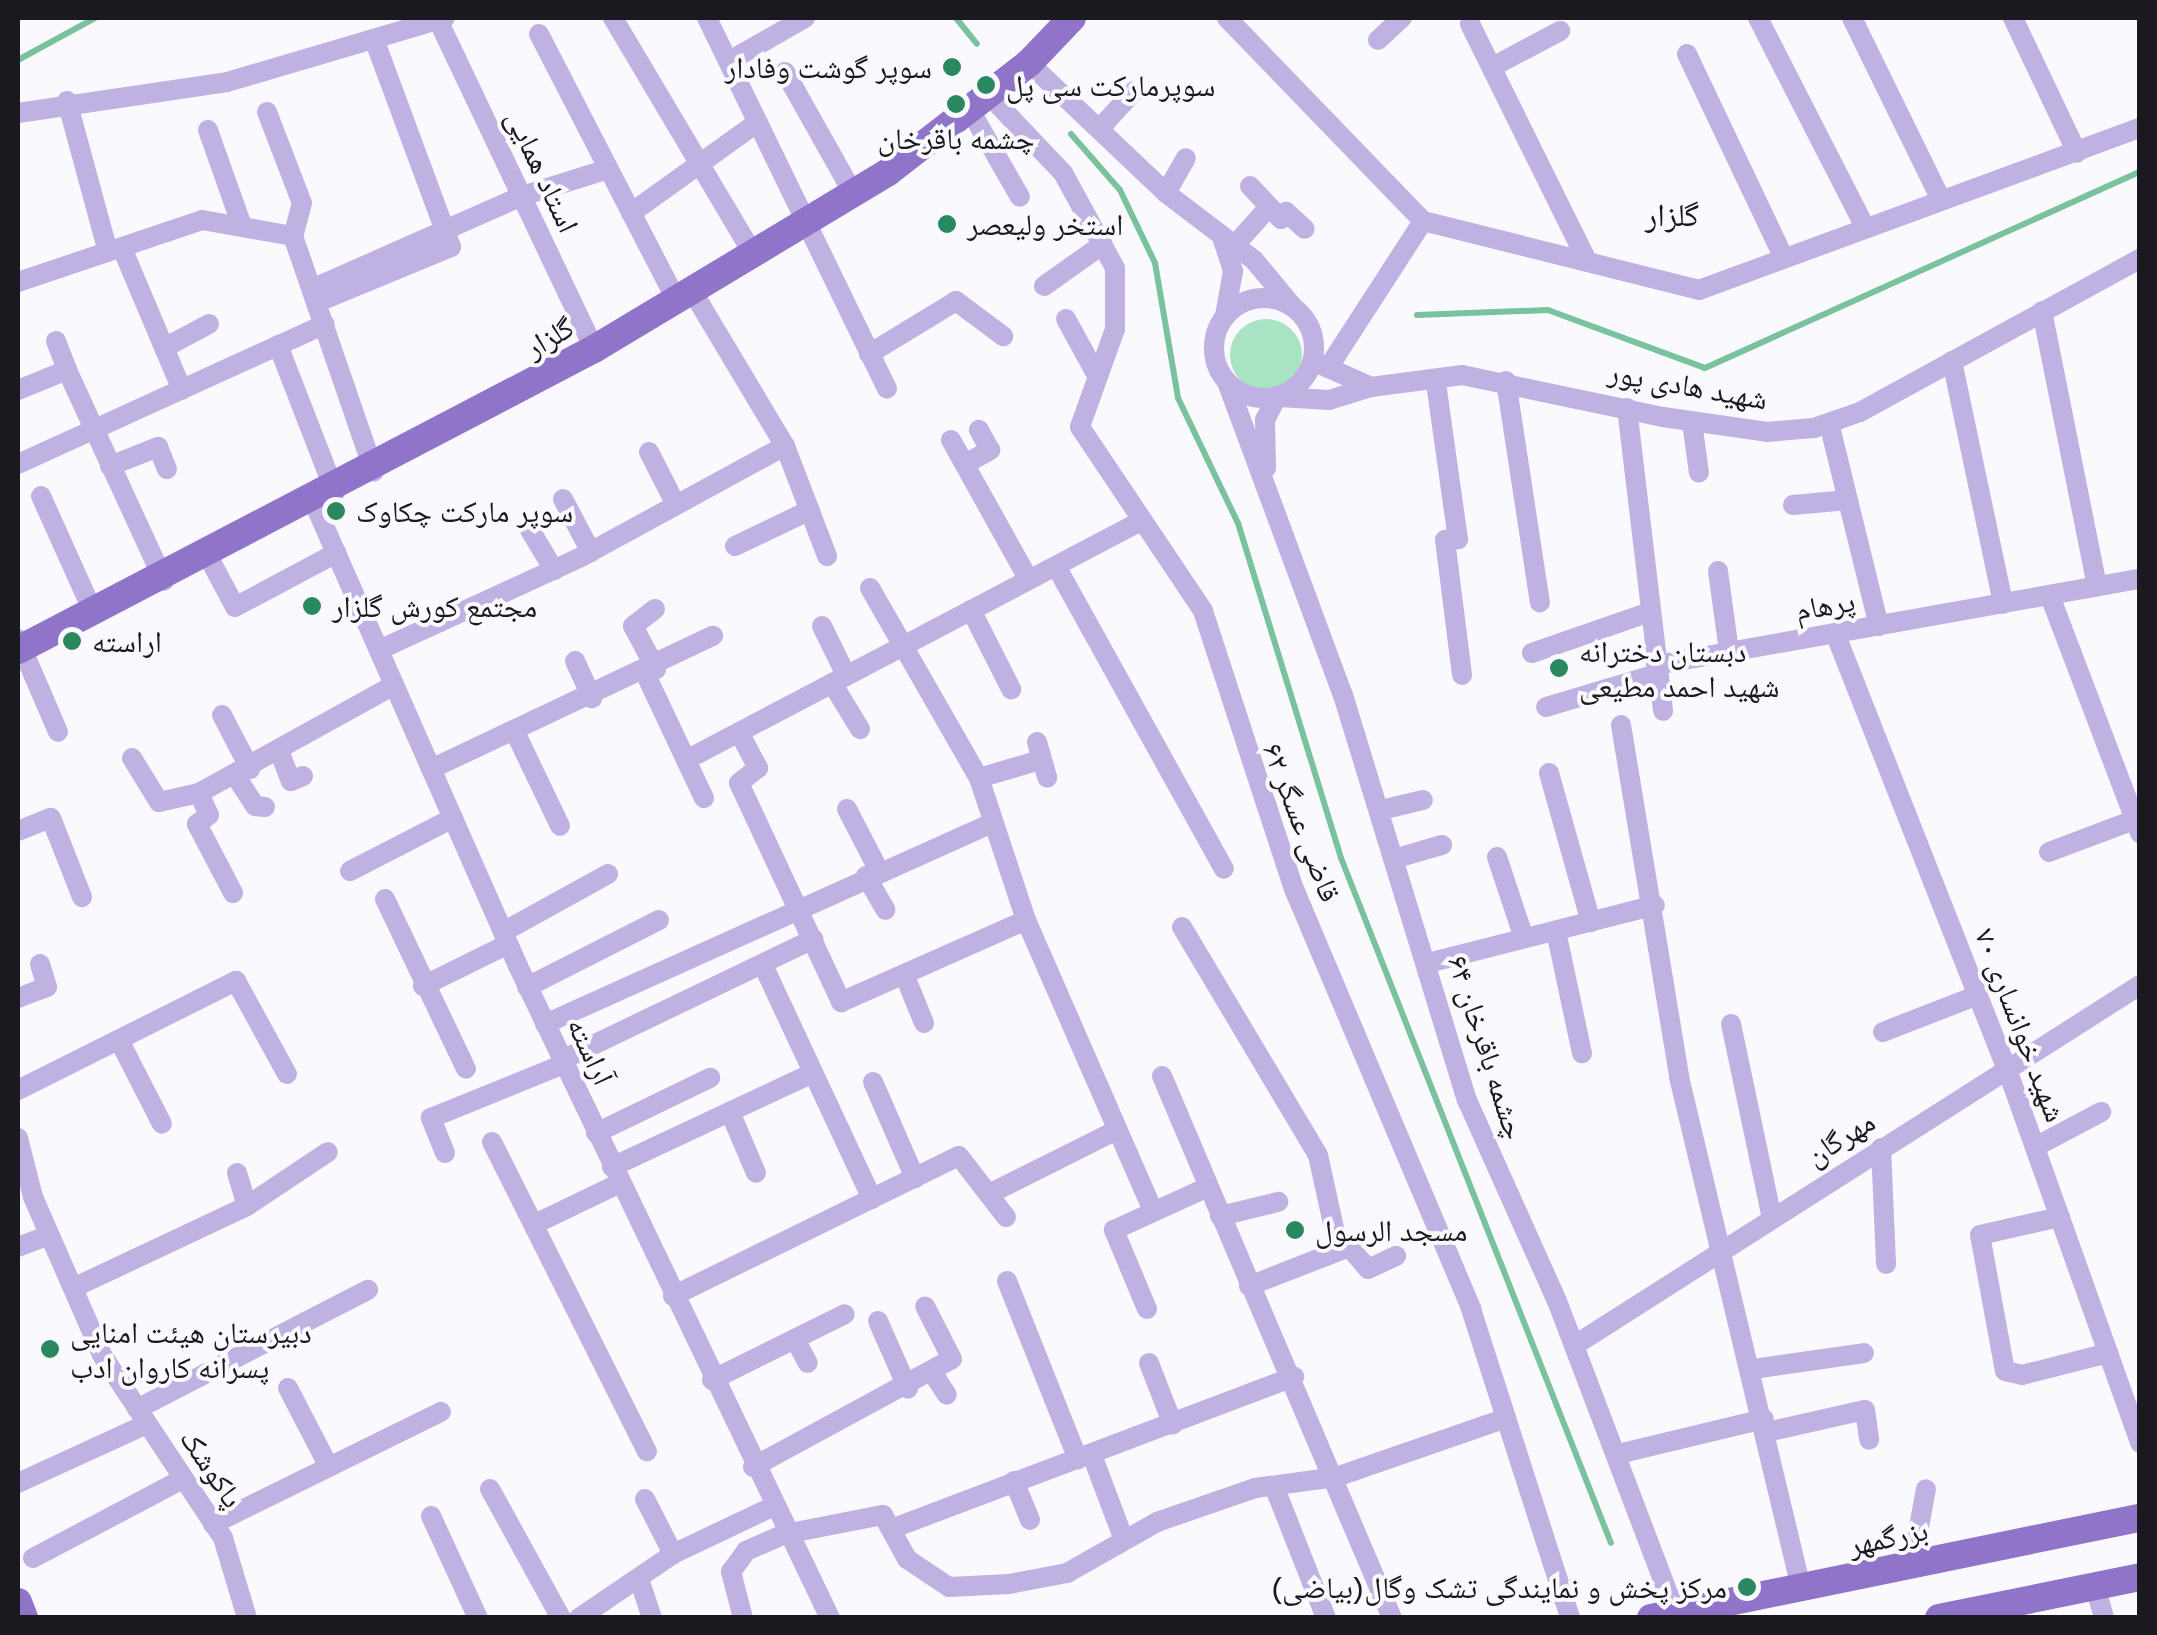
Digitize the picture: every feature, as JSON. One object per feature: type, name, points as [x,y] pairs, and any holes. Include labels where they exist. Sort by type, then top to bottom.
[{"type":"main road","name":"گلزار","points":[[19,646],[209,558],[594,349],[853,192],[1029,63],[1072,18]]},
{"type":"main road","name":"بزرگمهر","points":[[1663,1615],[2140,1518]]},
{"type":"main road","points":[[1939,1618],[2140,1577]]},
{"type":"main road","points":[[18,1602],[24,1618]]},
{"type":"street","points":[[613,18],[752,252]]},
{"type":"street","points":[[708,18],[733,58],[800,223],[887,388]]},
{"type":"street","points":[[733,58],[806,18]]},
{"type":"street","points":[[1227,18],[1423,221],[1586,258],[1699,290],[2140,128]]},
{"type":"street","points":[[1378,40],[1402,18]]},
{"type":"street","points":[[1758,18],[1865,227]]},
{"type":"street","points":[[1852,18],[1941,200]]},
{"type":"street","points":[[2013,18],[2077,153]]},
{"type":"street","points":[[18,113],[68,101],[227,82],[376,44],[440,19]]},
{"type":"street","name":"استاد همایی","points":[[440,19],[594,349]]},
{"type":"street","points":[[1470,24],[1586,258]]},
{"type":"street","points":[[1494,66],[1560,31]]},
{"type":"street","points":[[538,34],[631,212],[785,446],[827,556]]},
{"type":"street","points":[[376,44],[451,228]]},
{"type":"street","points":[[1687,54],[1783,256]]},
{"type":"street","points":[[1029,63],[1102,125],[1166,193],[1228,240],[1293,307],[1312,332],[1320,365]]},
{"type":"street","points":[[785,72],[853,192]]},
{"type":"street","points":[[1102,125],[1134,91]]},
{"type":"street","points":[[68,101],[115,250],[182,390]]},
{"type":"street","points":[[979,102],[1020,197]]},
{"type":"street","name":"قاضی عسگر ۶۲","points":[[979,102],[1063,173],[1103,244],[1119,298],[1080,427],[1203,611],[1288,872],[1426,1188],[1570,1618]]},
{"type":"street","points":[[267,112],[302,203],[293,236],[374,471]]},
{"type":"street","points":[[631,212],[758,122]]},
{"type":"street","points":[[208,130],[241,223]]},
{"type":"street","points":[[1166,193],[1186,158]]},
{"type":"street","points":[[315,296],[522,196],[608,169]]},
{"type":"street","points":[[1250,186],[1269,207],[1305,229]]},
{"type":"street","points":[[1228,240],[1269,207]]},
{"type":"street","points":[[18,282],[202,220],[241,223],[293,236]]},
{"type":"street","points":[[1269,490],[1265,420],[1277,397],[1320,365],[1423,221]]},
{"type":"street","points":[[1228,240],[1233,270],[1214,356],[1269,490]]},
{"type":"street","points":[[1044,286],[1103,244]]},
{"type":"street","name":"شهید هادی پور","points":[[1320,365],[1371,387],[1506,381],[1692,422],[1768,432],[1829,423],[2140,259]]},
{"type":"street","points":[[1225,316],[1250,300],[1293,307]]},
{"type":"street","points":[[870,354],[956,301],[1003,336]]},
{"type":"street","points":[[2042,311],[2098,587]]},
{"type":"street","points":[[1066,319],[1094,372]]},
{"type":"street","points":[[164,348],[209,324]]},
{"type":"street","points":[[18,464],[325,324]]},
{"type":"street","points":[[56,341],[93,431],[164,580]]},
{"type":"street","name":"آراسته","points":[[278,346],[324,498],[336,554],[505,938],[772,1507],[830,1618]]},
{"type":"street","points":[[1952,361],[2004,604]]},
{"type":"street","points":[[18,390],[68,370]]},
{"type":"street","points":[[1506,381],[1540,602]]},
{"type":"street","points":[[1227,382],[1277,397],[1329,400],[1371,387]]},
{"type":"street","points":[[1436,383],[1458,539],[1444,540],[1462,675]]},
{"type":"street","points":[[1627,408],[1663,711]]},
{"type":"street","points":[[1692,422],[1698,473]]},
{"type":"street","points":[[1829,423],[1879,626]]},
{"type":"street","points":[[965,464],[990,450],[979,430]]},
{"type":"street","points":[[952,440],[1028,580]]},
{"type":"street","points":[[379,650],[591,552],[785,446]]},
{"type":"street","points":[[110,466],[158,447],[166,469]]},
{"type":"street","points":[[650,452],[676,506]]},
{"type":"street","name":"چشمه باقرخان ۶۴","points":[[1269,490],[1397,858],[1467,1100],[1575,1345],[1618,1454],[1663,1615]]},
{"type":"street","points":[[41,496],[94,614]]},
{"type":"street","points":[[563,499],[591,552]]},
{"type":"street","points":[[1793,505],[1848,500]]},
{"type":"street","points":[[736,546],[810,510]]},
{"type":"street","points":[[686,760],[1141,520]]},
{"type":"street","points":[[530,530],[554,570]]},
{"type":"street","points":[[209,558],[235,606],[336,554]]},
{"type":"street","points":[[1056,566],[1224,869]]},
{"type":"street","points":[[1718,571],[1729,652]]},
{"type":"street","name":"پرهام","points":[[1546,707],[1656,669],[1729,652],[2140,579]]},
{"type":"street","points":[[870,588],[979,778],[990,824],[1026,920],[1152,1210]]},
{"type":"street","points":[[2049,852],[2137,826],[2050,596]]},
{"type":"street","points":[[655,609],[633,626],[704,798]]},
{"type":"street","points":[[971,610],[1012,689]]},
{"type":"street","points":[[1532,654],[1650,612]]},
{"type":"street","points":[[822,626],[838,679],[860,729]]},
{"type":"street","name":"شهید خوانساری ۷۰","points":[[1836,633],[2007,1068],[2140,1443]]},
{"type":"street","points":[[431,769],[651,672],[712,636]]},
{"type":"street","points":[[19,646],[58,732]]},
{"type":"street","points":[[575,661],[592,698]]},
{"type":"street","points":[[132,758],[158,802],[199,793],[280,753],[394,685]]},
{"type":"street","points":[[222,714],[255,806],[266,808]]},
{"type":"street","points":[[1621,724],[1680,1077],[1727,1246],[1801,1588]]},
{"type":"street","points":[[515,732],[560,826]]},
{"type":"street","points":[[740,732],[758,768],[739,783],[840,1002],[1026,920]]},
{"type":"street","points":[[280,753],[290,781],[303,776]]},
{"type":"street","points":[[979,778],[1041,760]]},
{"type":"street","points":[[1549,773],[1591,922]]},
{"type":"street","points":[[199,793],[209,815],[197,824],[233,893]]},
{"type":"street","points":[[1381,810],[1423,800]]},
{"type":"street","points":[[848,809],[886,910]]},
{"type":"street","points":[[18,831],[51,818],[82,897]]},
{"type":"street","points":[[350,871],[452,818]]},
{"type":"street","points":[[545,1024],[797,905],[990,824]]},
{"type":"street","points":[[1397,858],[1442,845]]},
{"type":"street","points":[[1497,857],[1524,938]]},
{"type":"street","points":[[423,986],[608,874]]},
{"type":"street","points":[[384,899],[466,1068]]},
{"type":"street","points":[[1428,963],[1654,905]]},
{"type":"street","points":[[528,987],[659,920]]},
{"type":"street","points":[[1182,927],[1318,1156],[1339,1251]]},
{"type":"street","points":[[1556,930],[1582,1053]]},
{"type":"street","points":[[445,1153],[431,1118],[563,1062],[813,940]]},
{"type":"street","points":[[18,998],[47,987],[40,964]]},
{"type":"street","points":[[763,965],[872,1199]]},
{"type":"street","points":[[904,974],[924,1022]]},
{"type":"street","points":[[18,1090],[236,981],[287,1074]]},
{"type":"street","name":"مهرگان","points":[[1575,1345],[2140,985]]},
{"type":"street","points":[[1883,1032],[1978,995]]},
{"type":"street","points":[[1731,1024],[1772,1218]]},
{"type":"street","points":[[119,1040],[162,1124]]},
{"type":"street","points":[[540,1222],[730,1112],[813,1073]]},
{"type":"street","points":[[1162,1076],[1249,1286],[1294,1377],[1392,1618]]},
{"type":"street","points":[[596,1133],[710,1078]]},
{"type":"street","points":[[874,1082],[915,1178]]},
{"type":"street","points":[[730,1112],[756,1174]]},
{"type":"street","points":[[2035,1147],[2102,1112]]},
{"type":"street","points":[[993,1192],[1115,1131]]},
{"type":"street","points":[[492,1142],[540,1222],[647,1451]]},
{"type":"street","name":"پاکوشک","points":[[19,1148],[72,1288],[142,1416],[213,1524],[247,1618]]},
{"type":"street","points":[[1881,1148],[1886,1264]]},
{"type":"street","points":[[72,1288],[247,1206],[328,1152]]},
{"type":"street","points":[[673,1296],[959,1156],[993,1192],[1006,1217]]},
{"type":"street","points":[[236,1173],[247,1206]]},
{"type":"street","points":[[1147,1309],[1114,1230],[1208,1188]]},
{"type":"street","points":[[1220,1216],[1278,1202]]},
{"type":"street","points":[[2060,1217],[1980,1235],[2005,1371],[2022,1375],[2108,1353]]},
{"type":"street","points":[[18,1247],[49,1234]]},
{"type":"street","points":[[1249,1286],[1349,1247],[1368,1270],[1396,1256]]},
{"type":"street","points":[[1008,1280],[1124,1540]]},
{"type":"street","points":[[18,1483],[368,1290]]},
{"type":"street","points":[[753,1467],[908,1389],[952,1360],[925,1306]]},
{"type":"street","points":[[712,1380],[846,1314]]},
{"type":"street","points":[[878,1321],[908,1389]]},
{"type":"street","points":[[795,1339],[808,1363]]},
{"type":"street","points":[[1754,1370],[1864,1353]]},
{"type":"street","points":[[1149,1363],[1173,1424]]},
{"type":"street","points":[[932,1372],[947,1395]]},
{"type":"street","points":[[891,1529],[1294,1377]]},
{"type":"street","points":[[288,1388],[328,1467]]},
{"type":"street","points":[[1618,1454],[1865,1410],[1868,1440]]},
{"type":"street","points":[[213,1524],[441,1412]]},
{"type":"street","points":[[743,1618],[731,1572],[746,1551],[785,1534],[883,1516],[906,1559],[949,1587],[1067,1573],[1124,1540],[1274,1486],[1336,1477],[1506,1418]]},
{"type":"street","points":[[33,1558],[184,1479]]},
{"type":"street","points":[[1014,1482],[1030,1520]]},
{"type":"street","points":[[1274,1486],[1326,1618]]},
{"type":"street","points":[[490,1489],[561,1618]]},
{"type":"street","points":[[1912,1564],[1926,1489]]},
{"type":"street","points":[[645,1499],[673,1554]]},
{"type":"street","points":[[578,1618],[673,1554],[772,1507]]},
{"type":"street","points":[[431,1516],[478,1618]]},
{"type":"street","points":[[639,1580],[652,1618]]},
{"type":"street","points":[[2095,1586],[2104,1618]]},
{"type":"green space","points":[[1266,319],[1291,330],[1302,355],[1291,380],[1266,391],[1241,380],[1230,355],[1241,330]]},
{"type":"waterway","points":[[18,60],[95,18]]},
{"type":"waterway","points":[[956,18],[977,44]]},
{"type":"waterway","points":[[1071,134],[1120,190],[1155,263],[1178,398],[1238,523],[1341,858],[1611,1543]]},
{"type":"waterway","points":[[1417,315],[1548,310],[1705,368],[2140,172]]},
{"type":"place","name":"سوپر گوشت وفادار","points":[[952,67]]},
{"type":"place","name":"سوپرمارکت سی پل","points":[[986,85]]},
{"type":"place","name":"چشمه باقرخان","points":[[956,104]]},
{"type":"place","name":"استخر ولیعصر","points":[[947,224]]},
{"type":"place","name":"سوپر مارکت چکاوک","points":[[336,511]]},
{"type":"place","name":"مجتمع کورش گلزار","points":[[312,606]]},
{"type":"place","name":"اراسته","points":[[72,641]]},
{"type":"place","name":"دبستان دخترانه شهید احمد مطیعی","points":[[1559,668]]},
{"type":"place","name":"مسجد الرسول","points":[[1295,1230]]},
{"type":"place","name":"دبیرستان هیئت امنایی پسرانه کاروان ادب","points":[[50,1349]]},
{"type":"place","name":"مرکز پخش و نمایندگی تشک وگال(بیاضی)","points":[[1747,1587]]},
{"type":"district","name":"گلزار","points":[[1672,214]]}]
